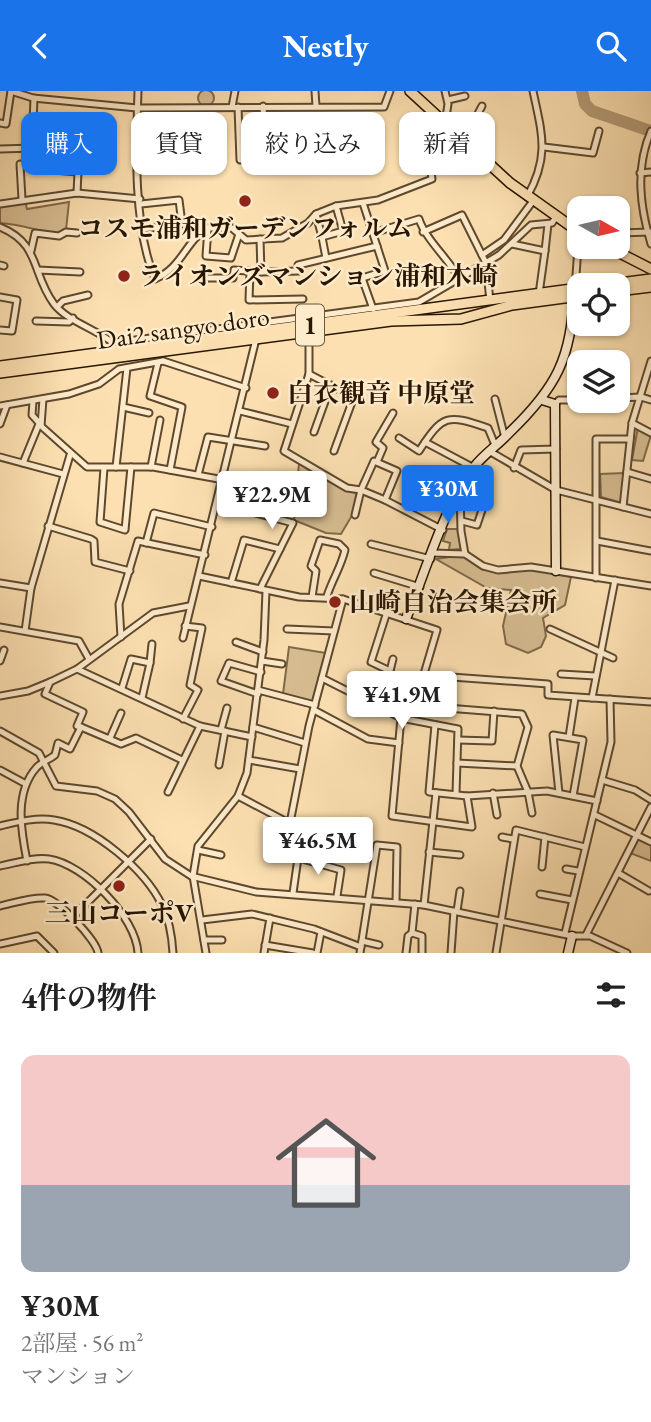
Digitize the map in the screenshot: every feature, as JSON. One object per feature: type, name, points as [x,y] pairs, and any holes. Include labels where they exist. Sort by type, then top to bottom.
[{"type":"main road","points":[[410,91],[432,112]]},
{"type":"main road","points":[[495,168],[552,220],[567,227]]},
{"type":"main road","points":[[630,258],[651,269]]},
{"type":"main road","points":[[630,282],[651,279]]},
{"type":"main road","points":[[630,290],[651,287]]},
{"type":"main road","name":"Dai2 sangyo doro","points":[[0,366],[539,294],[567,293]]},
{"type":"main road","name":"Dai2 sangyo doro","points":[[0,373],[160,359],[256,339],[407,319],[461,319],[512,305],[567,295]]},
{"type":"street","points":[[0,123],[6,124],[11,91],[34,98],[137,108],[384,107],[390,91]]},
{"type":"street","points":[[52,100],[53,91]]},
{"type":"street","points":[[138,91],[135,150],[144,253],[155,279],[177,265],[191,243],[208,228],[232,228],[246,240],[282,238],[308,223],[316,214],[336,206],[378,201],[432,179],[431,175]]},
{"type":"street","points":[[235,91],[240,160],[266,158],[263,106]]},
{"type":"street","points":[[315,91],[316,106]]},
{"type":"street","points":[[446,91],[446,112]]},
{"type":"street","points":[[482,254],[504,240],[530,199],[537,177],[544,147],[533,91]]},
{"type":"street","points":[[447,100],[466,96]]},
{"type":"street","points":[[33,112],[34,98]]},
{"type":"street","points":[[478,112],[482,106]]},
{"type":"street","points":[[0,110],[8,111]]},
{"type":"street","points":[[544,147],[593,153],[599,131]]},
{"type":"street","points":[[650,134],[640,173],[651,244]]},
{"type":"street","points":[[0,149],[21,148]]},
{"type":"street","points":[[20,164],[22,199]]},
{"type":"street","points":[[640,173],[651,172]]},
{"type":"street","points":[[77,193],[78,175]]},
{"type":"street","points":[[0,204],[77,193],[140,202],[179,200],[181,224],[142,229]]},
{"type":"street","points":[[363,202],[386,271],[362,278],[373,309]]},
{"type":"street","points":[[322,237],[343,231],[336,206]]},
{"type":"street","points":[[316,214],[326,258]]},
{"type":"street","points":[[423,232],[462,215],[486,263],[490,301]]},
{"type":"street","points":[[373,233],[419,219],[423,232],[443,252],[458,277]]},
{"type":"street","points":[[0,227],[14,233],[31,251],[57,307],[113,343],[419,302],[486,263],[512,244],[531,225],[552,220],[539,294]]},
{"type":"street","points":[[208,228],[206,257],[230,258],[239,234]]},
{"type":"street","points":[[31,251],[35,233],[59,236],[66,232],[77,233]]},
{"type":"street","points":[[630,233],[648,232]]},
{"type":"street","points":[[260,239],[261,272]]},
{"type":"street","points":[[512,244],[545,251]]},
{"type":"street","points":[[203,278],[233,278],[234,270],[261,272],[298,268],[326,258],[377,246]]},
{"type":"street","points":[[38,270],[80,272]]},
{"type":"street","points":[[250,271],[249,300],[303,299]]},
{"type":"street","points":[[57,307],[63,300],[88,295]]},
{"type":"street","points":[[0,297],[17,300],[12,331],[0,330]]},
{"type":"street","points":[[36,321],[69,322],[73,318]]},
{"type":"street","points":[[309,332],[309,374],[284,451],[348,488],[361,490],[385,500],[443,530]]},
{"type":"street","points":[[406,619],[443,530],[474,468],[542,400],[565,359],[569,336]]},
{"type":"street","points":[[183,638],[189,606],[224,480],[256,339]]},
{"type":"street","points":[[0,424],[4,405],[43,399],[99,384],[119,369],[160,359],[246,388]]},
{"type":"street","points":[[160,359],[150,396],[182,407],[170,470]]},
{"type":"street","points":[[623,507],[632,423],[651,361]]},
{"type":"street","points":[[116,467],[127,368]]},
{"type":"street","points":[[309,374],[351,396],[352,403],[334,451]]},
{"type":"street","points":[[314,432],[331,385]]},
{"type":"street","points":[[630,397],[651,400]]},
{"type":"street","points":[[23,463],[40,425],[43,399]]},
{"type":"street","points":[[495,399],[505,438]]},
{"type":"street","points":[[542,400],[555,404]]},
{"type":"street","points":[[556,571],[555,404],[559,400],[567,400]]},
{"type":"street","points":[[33,401],[32,415],[40,425],[69,455],[92,470],[151,467],[224,480]]},
{"type":"street","points":[[123,407],[149,414]]},
{"type":"street","points":[[240,411],[292,424]]},
{"type":"street","points":[[377,462],[383,448],[376,442],[393,413]]},
{"type":"street","points":[[399,439],[419,451],[438,423],[453,418],[488,428],[492,448],[514,468],[556,490],[649,514],[651,504]]},
{"type":"street","points":[[151,467],[160,420]]},
{"type":"street","points":[[632,423],[651,433]]},
{"type":"street","points":[[198,475],[208,437],[265,446]]},
{"type":"street","points":[[596,578],[596,439],[630,439]]},
{"type":"street","points":[[425,442],[474,468]]},
{"type":"street","points":[[514,468],[520,450],[556,449]]},
{"type":"street","points":[[25,631],[31,588],[69,455]]},
{"type":"street","points":[[0,457],[63,474]]},
{"type":"street","points":[[355,515],[361,490],[374,461],[397,471],[385,500]]},
{"type":"street","points":[[104,468],[100,522],[125,530],[131,467]]},
{"type":"street","points":[[626,472],[651,479]]},
{"type":"street","points":[[461,493],[465,554]]},
{"type":"street","points":[[461,493],[484,504],[477,525],[462,521]]},
{"type":"street","points":[[206,953],[193,876],[198,850],[238,796],[249,760],[263,652],[263,590],[293,523],[218,503]]},
{"type":"street","points":[[146,543],[154,513],[212,527]]},
{"type":"street","points":[[48,526],[91,538],[94,541],[94,562],[130,571]]},
{"type":"street","points":[[231,583],[244,540],[280,549]]},
{"type":"street","points":[[312,597],[316,571],[311,566],[320,540],[339,544],[345,550],[340,572],[331,582],[327,596]]},
{"type":"street","points":[[121,636],[119,608],[138,541],[205,555]]},
{"type":"street","points":[[597,541],[651,551]]},
{"type":"street","points":[[371,544],[432,556],[465,554],[483,566],[498,570],[531,567],[651,586]]},
{"type":"street","points":[[374,573],[420,587]]},
{"type":"street","points":[[199,576],[263,590],[343,599],[437,630],[424,675],[401,718],[392,816],[472,827],[467,796]]},
{"type":"street","points":[[592,698],[615,580]]},
{"type":"street","points":[[0,583],[31,588]]},
{"type":"street","points":[[290,823],[305,743],[343,599]]},
{"type":"street","points":[[0,696],[28,691],[77,669],[153,613],[189,606]]},
{"type":"street","points":[[387,612],[371,663],[390,671],[393,659]]},
{"type":"street","points":[[183,719],[198,689],[190,685],[202,628],[186,626]]},
{"type":"street","points":[[0,627],[79,641],[89,659]]},
{"type":"street","points":[[287,629],[334,631]]},
{"type":"street","points":[[550,629],[613,658]]},
{"type":"street","points":[[236,642],[263,652]]},
{"type":"street","points":[[142,698],[152,644]]},
{"type":"street","points":[[0,661],[4,650]]},
{"type":"street","points":[[122,688],[131,659],[150,663]]},
{"type":"street","points":[[262,661],[282,664]]},
{"type":"street","points":[[261,672],[229,663],[221,681],[315,708],[368,739],[399,743]]},
{"type":"street","points":[[77,669],[200,726],[252,737]]},
{"type":"street","points":[[561,674],[596,676]]},
{"type":"street","points":[[424,675],[548,684],[548,695],[651,702]]},
{"type":"street","points":[[322,678],[401,718],[458,729],[456,794]]},
{"type":"street","points":[[50,682],[45,694],[83,712],[77,726],[121,744],[136,738],[182,760]]},
{"type":"street","points":[[569,737],[575,698]]},
{"type":"street","points":[[568,953],[572,900],[611,742],[610,699]]},
{"type":"street","points":[[409,705],[522,714],[528,727],[517,766],[528,792],[532,813]]},
{"type":"street","points":[[219,765],[227,708]]},
{"type":"street","points":[[457,740],[492,741],[494,711]]},
{"type":"street","points":[[110,738],[121,713]]},
{"type":"street","points":[[435,725],[429,792],[467,796],[493,793],[559,793],[597,801]]},
{"type":"street","points":[[168,792],[200,726]]},
{"type":"street","points":[[27,861],[20,822],[26,784],[43,761],[55,755],[58,743],[70,749],[80,727]]},
{"type":"street","points":[[253,727],[305,743]]},
{"type":"street","points":[[0,731],[34,749],[56,786],[97,791],[115,799],[165,859],[193,876],[256,892],[337,896],[424,905],[568,934],[586,935],[627,953]]},
{"type":"street","points":[[559,793],[552,734],[583,740],[573,796]]},
{"type":"street","points":[[249,760],[300,769]]},
{"type":"street","points":[[457,763],[517,766]]},
{"type":"street","points":[[0,770],[26,784]]},
{"type":"street","points":[[602,780],[635,790],[651,800]]},
{"type":"street","points":[[424,905],[436,793]]},
{"type":"street","points":[[493,793],[497,815]]},
{"type":"street","points":[[238,796],[300,828],[303,833],[293,893]]},
{"type":"street","points":[[586,935],[651,807]]},
{"type":"street","points":[[595,815],[651,842]]},
{"type":"street","points":[[0,826],[45,819],[73,824],[106,843],[160,902],[170,927],[173,953]]},
{"type":"street","points":[[496,953],[516,830],[585,846]]},
{"type":"street","points":[[502,837],[513,839]]},
{"type":"street","points":[[542,867],[545,837]]},
{"type":"street","points":[[72,918],[151,839]]},
{"type":"street","points":[[361,947],[376,845],[397,846],[396,902]]},
{"type":"street","points":[[198,850],[221,855]]},
{"type":"street","points":[[429,852],[460,855]]},
{"type":"street","points":[[299,858],[341,870],[337,896]]},
{"type":"street","points":[[0,866],[45,859],[76,869],[100,890],[129,923],[138,953]]},
{"type":"street","points":[[566,869],[578,871]]},
{"type":"street","points":[[618,873],[649,891]]},
{"type":"street","points":[[451,953],[460,891]]},
{"type":"street","points":[[540,894],[572,900]]},
{"type":"street","points":[[0,906],[45,898],[53,900],[95,941],[99,953]]},
{"type":"street","points":[[406,953],[408,936],[412,933],[415,904]]},
{"type":"street","points":[[202,920],[253,914],[321,932],[361,947],[379,945]]},
{"type":"street","points":[[264,953],[270,918]]},
{"type":"street","points":[[265,946],[315,953],[321,932]]},
{"type":"street","points":[[412,933],[422,936],[422,953]]},
{"type":"street","points":[[0,944],[37,936],[54,953]]},
{"type":"street","points":[[204,940],[222,940]]},
{"type":"shaded area","points":[[206,90],[212,92],[212,104],[206,106],[200,104],[198,98],[200,92]]},
{"type":"shaded area","points":[[25,201],[27,209],[69,202],[66,230],[60,235],[0,223],[0,206]]},
{"type":"shaded area","points":[[638,427],[651,435],[643,461],[632,460]]},
{"type":"shaded area","points":[[299,463],[356,493],[357,507],[341,534],[326,533],[294,520]]},
{"type":"shaded area","points":[[624,473],[622,503],[601,497],[600,474]]},
{"type":"shaded area","points":[[447,529],[459,529],[461,549],[449,550],[450,543],[443,541]]},
{"type":"shaded area","points":[[463,555],[483,570],[532,569],[571,577],[565,605],[543,618],[546,636],[541,647],[528,653],[506,644],[503,626],[511,590],[487,588],[436,559]]},
{"type":"shaded area","points":[[289,647],[326,653],[312,702],[283,694]]},
{"type":"shaded area","points":[[637,839],[651,844],[651,861],[630,853]]},
{"type":"waterway","points":[[582,91],[585,104],[592,111],[651,131]]},
{"type":"place","name":"コスモ浦和ガーデンフォルム","points":[[245,201]]},
{"type":"place","name":"ライオンズマンション浦和木崎","points":[[124,276]]},
{"type":"place","name":"白衣観音 中原堂","points":[[273,393]]},
{"type":"place","name":"山崎自治会集会所","points":[[335,602]]},
{"type":"place","name":"三山コーポV","points":[[119,886]]}]
